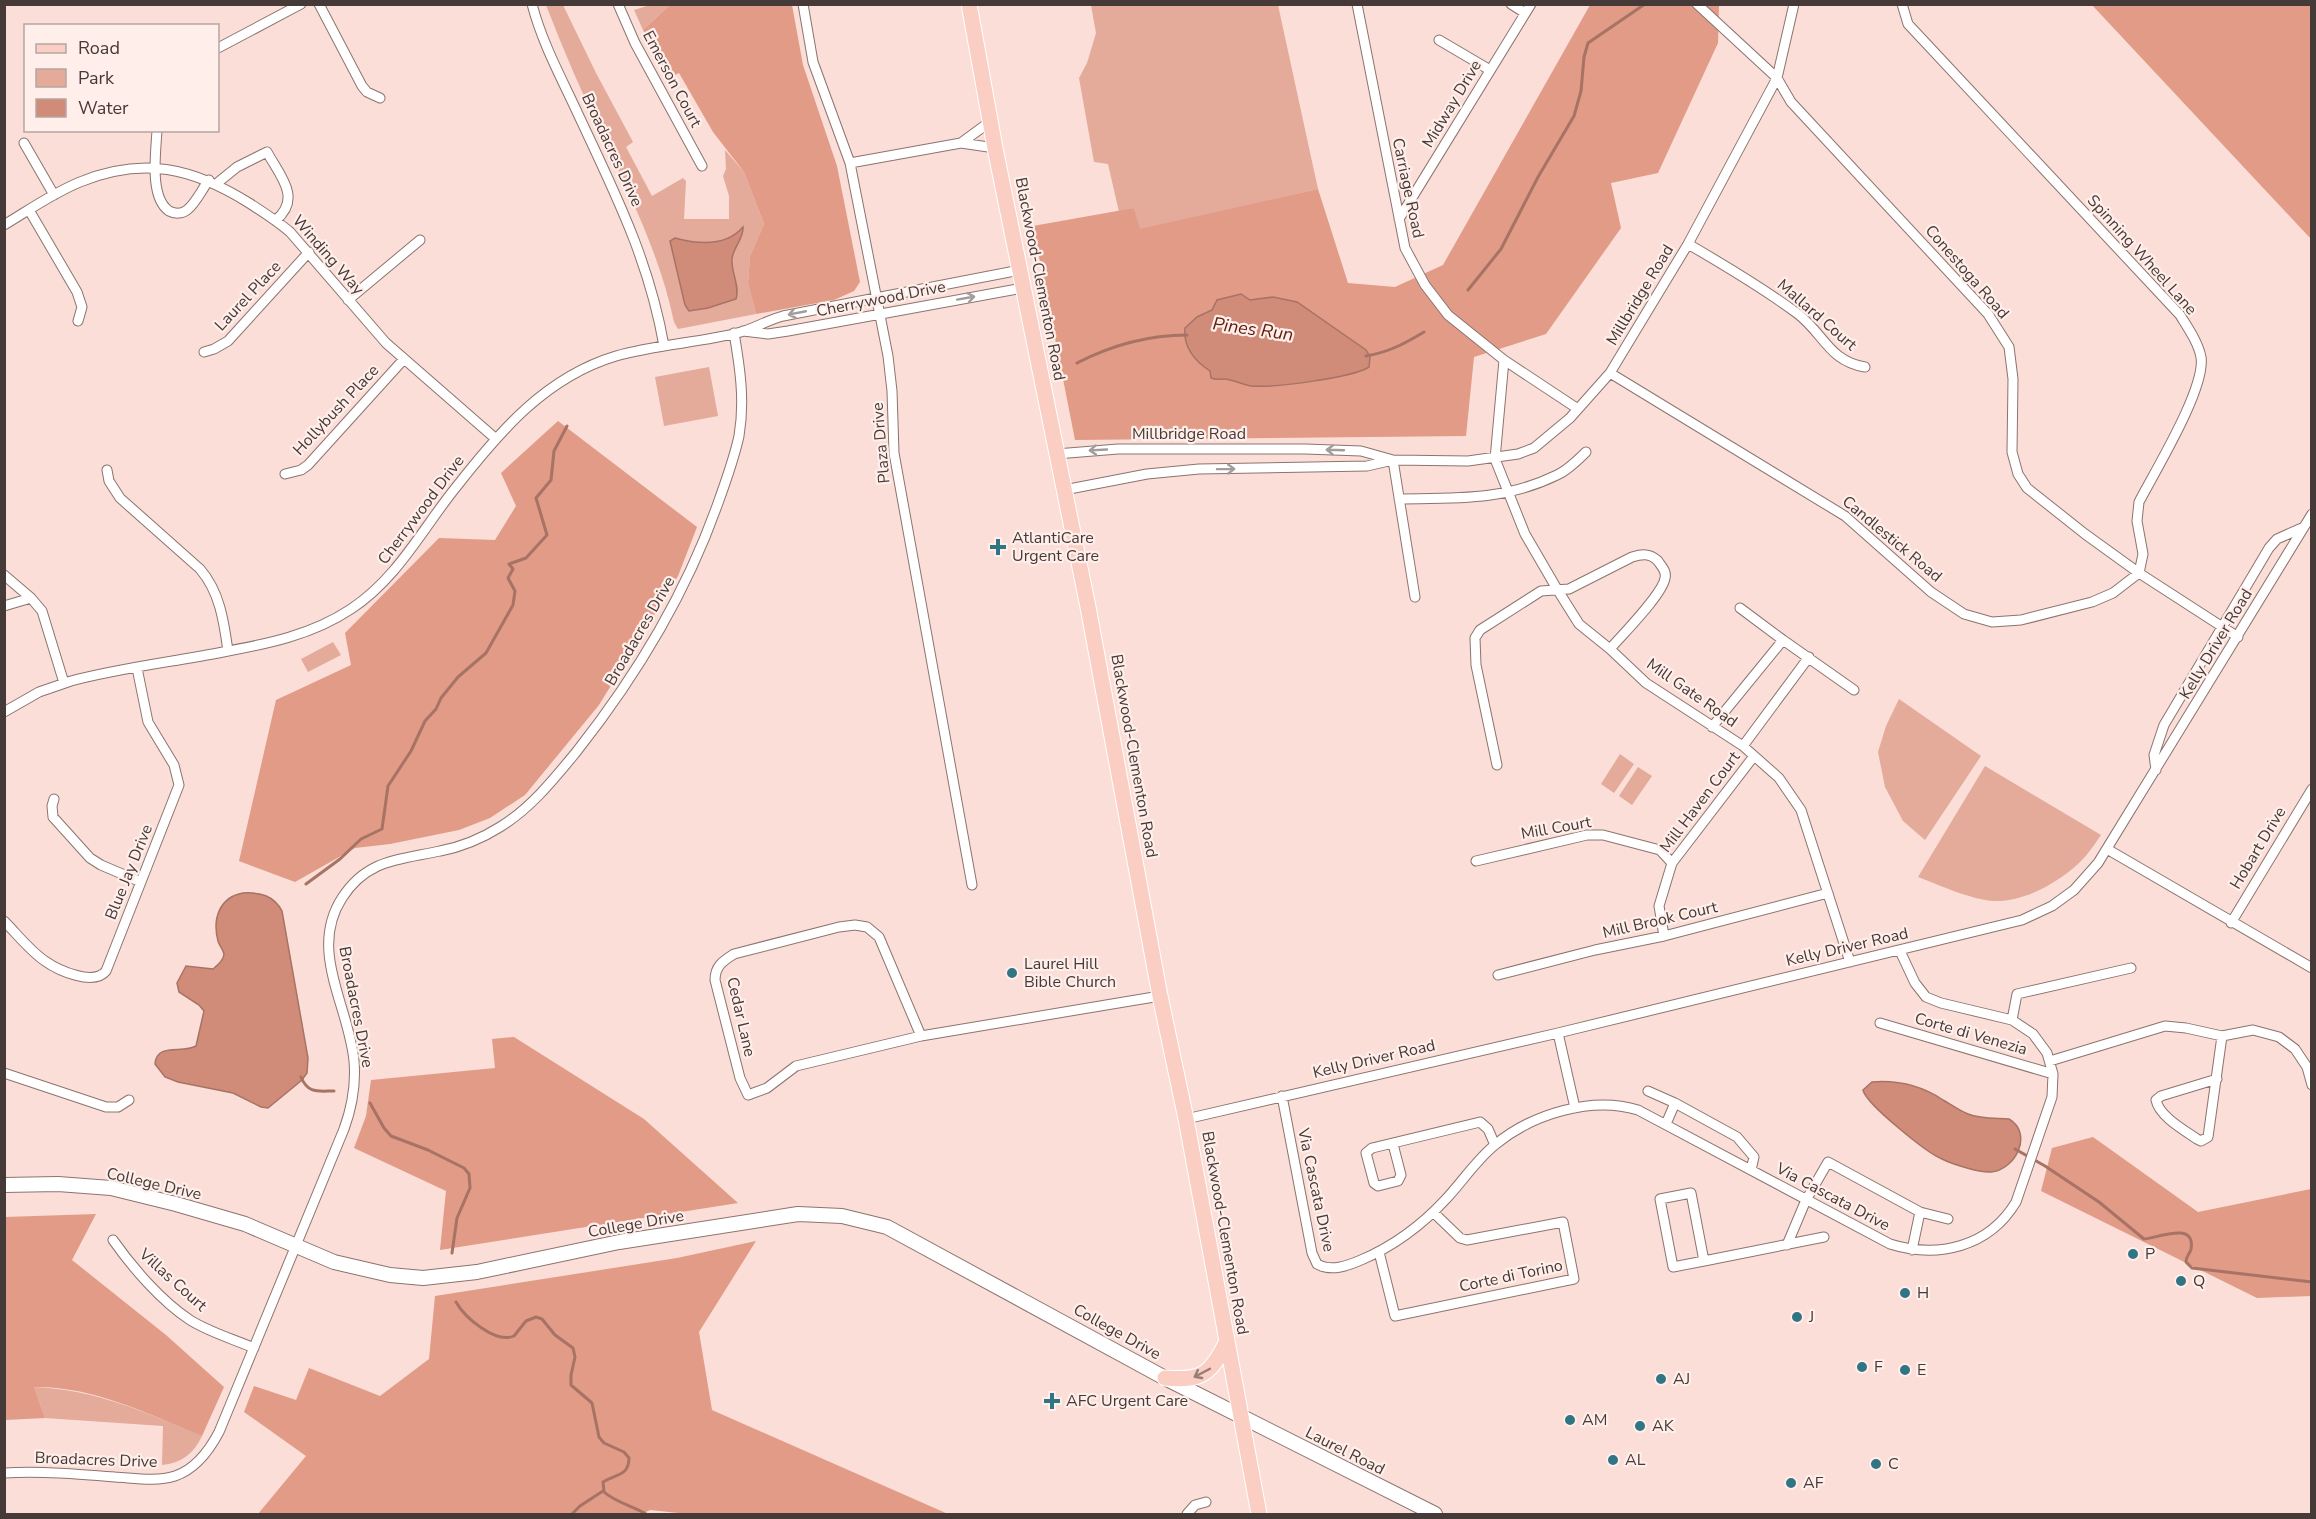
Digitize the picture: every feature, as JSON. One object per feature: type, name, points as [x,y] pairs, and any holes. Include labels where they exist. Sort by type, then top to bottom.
[{"type":"main road","name":"Blackwood-Clementon Road","points":[[969,4],[1056,454],[1089,607],[1259,1515]]},
{"type":"main road","name":"College Drive","points":[[4,1185],[58,1184],[111,1188],[245,1224],[334,1262],[390,1275],[423,1278],[477,1272],[619,1242],[786,1216],[842,1216],[887,1227],[1239,1416]]},
{"type":"main road","points":[[1164,1377],[1190,1378],[1205,1373],[1217,1360],[1226,1343]]},
{"type":"main road","name":"Laurel Road","points":[[1239,1416],[1435,1515]]},
{"type":"street","points":[[219,47],[302,4]]},
{"type":"street","points":[[319,4],[362,86],[367,92],[380,98]]},
{"type":"street","name":"Broadacres Drive","points":[[532,4],[544,40],[632,230],[654,293],[664,346]]},
{"type":"street","name":"Emerson Court","points":[[618,4],[632,36],[702,166]]},
{"type":"street","name":"Plaza Drive","points":[[803,4],[813,62],[850,163],[888,356],[892,391],[894,453],[972,885]]},
{"type":"street","name":"Carriage Road","points":[[1357,4],[1406,248],[1425,285],[1448,315],[1504,360],[1578,409]]},
{"type":"street","points":[[1511,4],[1528,9]]},
{"type":"street","name":"Conestoga Road","points":[[1697,4],[1778,78],[1791,102],[1988,314],[2009,347],[2013,379],[2012,452],[2018,474],[2027,488],[2139,573],[2238,637]]},
{"type":"street","name":"Millbridge Road","points":[[1064,490],[1147,474],[1198,469],[1367,466],[1393,460],[1468,461],[1495,459],[1534,448],[1570,418],[1610,373],[1688,244],[1778,78],[1794,4]]},
{"type":"street","name":"Spinning Wheel Lane","points":[[1902,4],[1908,24],[2180,315],[2195,340],[2202,369],[2194,397],[2139,502],[2137,521],[2143,554],[2139,573]]},
{"type":"street","name":"Midway Drive","points":[[1399,219],[1528,9]]},
{"type":"street","points":[[1439,39],[1490,70]]},
{"type":"street","points":[[961,142],[991,122]]},
{"type":"street","points":[[157,132],[156,168],[159,195],[167,208],[174,213],[181,213],[189,208],[212,182],[267,152],[286,188],[289,199],[287,208],[276,220]]},
{"type":"street","points":[[850,163],[961,142],[996,148]]},
{"type":"street","points":[[24,143],[54,195]]},
{"type":"street","name":"Winding Way","points":[[4,225],[54,195],[78,183],[110,172],[134,168],[156,168],[179,171],[212,182],[276,220],[296,237],[348,300],[404,359],[496,439]]},
{"type":"street","points":[[29,210],[77,292],[81,307],[78,321]]},
{"type":"street","points":[[348,300],[420,240]]},
{"type":"street","name":"Mallard Court","points":[[1688,244],[1756,284],[1801,317],[1833,353],[1851,364],[1865,367]]},
{"type":"street","name":"Laurel Place","points":[[204,352],[228,341],[309,252]]},
{"type":"street","name":"Cherrywood Drive","points":[[4,711],[39,692],[64,683],[289,638],[333,620],[367,597],[401,564],[447,499],[496,439],[532,402],[568,378],[606,360],[738,332],[769,319],[1020,270]]},
{"type":"street","name":"Cherrywood Drive","points":[[738,332],[768,334],[1023,288]]},
{"type":"street","name":"Broadacres Drive","points":[[4,1473],[58,1473],[158,1479],[176,1476],[192,1467],[210,1449],[344,1129],[354,1087],[354,1061],[349,1035],[329,960],[328,935],[335,911],[355,881],[375,866],[397,858],[459,846],[475,841],[501,827],[532,802],[556,777],[612,707],[675,605],[698,557],[728,475],[739,434],[742,402],[738,332]]},
{"type":"street","name":"Hollybush Place","points":[[285,474],[301,470],[314,459],[404,359]]},
{"type":"street","points":[[1495,459],[1504,360]]},
{"type":"street","name":"Candlestick Road","points":[[1610,373],[1845,516],[1931,592],[1964,614],[1992,622],[2021,620],[2092,602],[2113,593],[2139,573]]},
{"type":"street","name":"Millbridge Road","points":[[1056,454],[1118,449],[1305,449],[1362,451],[1393,460]]},
{"type":"street","points":[[1399,499],[1509,494],[1559,474],[1586,452]]},
{"type":"street","name":"Mill Gate Road","points":[[1495,459],[1525,534],[1579,624],[1646,683],[1743,746],[1779,778],[1801,810],[1850,962]]},
{"type":"street","points":[[1393,460],[1415,597]]},
{"type":"street","points":[[107,470],[110,482],[120,498],[205,575],[218,600],[228,651]]},
{"type":"street","name":"Kelly Driver Road","points":[[1186,1119],[1900,951],[2022,920],[2052,906],[2074,890],[2098,863],[2312,514]]},
{"type":"street","points":[[2156,770],[2154,755],[2157,739],[2164,725],[2269,548],[2277,539],[2304,527]]},
{"type":"street","points":[[1497,765],[1476,665],[1475,638],[1480,630],[1507,610],[1541,591],[1569,589],[1632,556],[1650,555],[1661,565],[1665,578],[1655,596],[1610,649]]},
{"type":"street","points":[[4,574],[31,598],[44,618],[64,683]]},
{"type":"street","points":[[4,606],[31,598]]},
{"type":"street","points":[[1740,608],[1854,690]]},
{"type":"street","points":[[1712,727],[1783,640]]},
{"type":"street","points":[[1743,746],[1809,657]]},
{"type":"street","name":"Blue Jay Drive","points":[[4,921],[44,961],[86,978],[98,978],[106,971],[179,785],[174,765],[148,722],[137,668]]},
{"type":"street","name":"Mill Haven Court","points":[[1664,936],[1659,906],[1672,863],[1754,756]]},
{"type":"street","name":"Hobart Drive","points":[[2231,922],[2311,791]]},
{"type":"street","points":[[54,799],[53,817],[90,858],[100,865],[141,882]]},
{"type":"street","name":"Mill Court","points":[[1476,861],[1587,835],[1603,835],[1660,850],[1672,863]]},
{"type":"street","points":[[2107,849],[2312,968]]},
{"type":"street","name":"Mill Brook Court","points":[[1498,975],[1595,950],[1664,936],[1828,893]]},
{"type":"street","name":"Cedar Lane","points":[[921,1036],[879,937],[867,927],[855,925],[839,927],[734,954],[721,962],[715,971],[740,1078],[748,1095],[767,1088],[796,1066],[921,1036],[1160,996]]},
{"type":"street","name":"Via Cascata Drive","points":[[1282,1096],[1312,1253],[1317,1264],[1336,1268],[1356,1263],[1406,1236],[1433,1212],[1495,1145],[1521,1127],[1575,1108],[1630,1107],[1666,1124],[1879,1239],[1912,1250],[1947,1249],[1968,1244],[1986,1235],[2011,1210],[2030,1164],[2052,1097],[2054,1074],[2038,1038],[2012,1020],[1941,1004],[1926,997],[1915,983],[1900,951]]},
{"type":"street","points":[[2012,1020],[2017,994],[2131,968]]},
{"type":"street","name":"Corte di Venezia","points":[[1880,1023],[2054,1074]]},
{"type":"street","points":[[2050,1061],[2165,1026],[2222,1036],[2253,1030],[2279,1037],[2301,1057],[2307,1067],[2312,1085]]},
{"type":"street","points":[[1558,1033],[1575,1108]]},
{"type":"street","points":[[2217,1079],[2161,1096],[2156,1100],[2157,1105],[2193,1136],[2201,1141],[2205,1139],[2210,1133],[2217,1079],[2222,1036]]},
{"type":"street","points":[[4,1073],[105,1107],[118,1107],[129,1100]]},
{"type":"street","points":[[1648,1091],[1737,1137],[1754,1157],[1751,1170]]},
{"type":"street","points":[[1666,1124],[1675,1103]]},
{"type":"street","points":[[1393,1144],[1401,1175],[1398,1180],[1378,1185],[1374,1183],[1366,1153],[1372,1148],[1480,1122],[1488,1129],[1495,1145]]},
{"type":"street","points":[[1786,1245],[1806,1200],[1828,1162],[1920,1212],[1948,1219]]},
{"type":"street","points":[[1704,1261],[1691,1193],[1660,1199],[1673,1267],[1704,1261],[1786,1245],[1824,1237]]},
{"type":"street","name":"Corte di Torino","points":[[1379,1252],[1395,1316],[1574,1279],[1563,1222],[1467,1240],[1460,1238],[1433,1212]]},
{"type":"street","points":[[1912,1250],[1920,1212]]},
{"type":"street","name":"Villas Court","points":[[113,1240],[136,1271],[184,1315],[198,1324],[254,1348]]},
{"type":"street","points":[[1187,1515],[1195,1505],[1206,1502]]},
{"type":"green space","points":[[546,5],[563,5],[633,142],[626,147],[652,196],[683,178],[686,181],[684,219],[729,219],[729,196],[723,176],[726,169],[725,150],[744,172],[764,224],[750,256],[748,283],[756,314],[678,329],[645,231],[574,75]]},
{"type":"green space","points":[[650,5],[670,5],[643,30],[634,10]]},
{"type":"green space","points":[[1091,5],[1278,5],[1318,189],[1139,230],[1134,208],[1119,212],[1108,164],[1094,162],[1079,78],[1087,63],[1096,33]]},
{"type":"green space","points":[[709,367],[718,416],[664,426],[655,377]]},
{"type":"green space","points":[[333,642],[341,655],[308,672],[301,659]]},
{"type":"green space","points":[[1899,699],[1981,756],[1925,840],[1903,821],[1885,787],[1878,752],[1886,726]]},
{"type":"green space","points":[[1620,754],[1634,764],[1614,793],[1601,784]]},
{"type":"green space","points":[[1985,766],[2101,835],[2078,864],[2049,885],[2028,895],[2005,901],[1976,898],[1918,877]]},
{"type":"green space","points":[[1638,767],[1652,776],[1632,805],[1619,796]]},
{"type":"green space","points":[[34,1387],[100,1397],[202,1436],[186,1457],[162,1465],[163,1426],[45,1418]]},
{"type":"shaded area","points":[[670,5],[792,5],[803,65],[837,166],[860,282],[854,291],[834,300],[756,314],[748,283],[750,256],[764,224],[744,172],[713,132],[679,73],[669,78],[643,30]]},
{"type":"shaded area","points":[[1590,5],[1719,5],[1718,43],[1658,173],[1611,183],[1621,228],[1546,334],[1474,357],[1466,436],[1075,440],[1033,226],[1134,208],[1140,229],[1318,189],[1348,283],[1395,287],[1443,265]]},
{"type":"shaded area","points":[[2092,5],[2311,5],[2311,239]]},
{"type":"shaded area","points":[[558,421],[697,527],[678,576],[599,705],[525,795],[490,818],[459,830],[390,844],[355,848],[295,882],[239,861],[276,700],[351,665],[345,633],[439,538],[495,540],[516,506],[501,473]]},
{"type":"shaded area","points":[[514,1037],[644,1119],[738,1203],[440,1250],[446,1191],[354,1148],[366,1116],[371,1080],[495,1068],[492,1039]]},
{"type":"shaded area","points":[[2093,1137],[2198,1212],[2311,1189],[2311,1296],[2257,1298],[2041,1191],[2052,1148]]},
{"type":"shaded area","points":[[96,1214],[72,1260],[166,1335],[224,1387],[202,1436],[99,1396],[56,1388],[34,1387],[45,1418],[5,1420],[5,1217]]},
{"type":"shaded area","points":[[756,1241],[699,1332],[712,1410],[948,1514],[688,1514],[650,1510],[642,1514],[258,1514],[306,1456],[244,1412],[254,1386],[296,1400],[309,1368],[380,1396],[429,1359],[435,1296],[677,1258]]},
{"type":"water","points":[[743,227],[732,259],[737,289],[736,299],[689,311],[685,305],[670,241],[675,238],[693,242],[720,241]]},
{"type":"water","points":[[1241,294],[1250,300],[1273,297],[1297,302],[1366,350],[1370,357],[1369,367],[1346,375],[1276,385],[1251,386],[1227,379],[1211,378],[1210,371],[1199,363],[1188,347],[1185,328],[1197,317],[1212,310],[1217,300]]},
{"type":"water","points":[[256,893],[271,898],[282,911],[308,1058],[307,1073],[302,1080],[268,1108],[261,1107],[233,1093],[178,1082],[165,1077],[155,1064],[160,1053],[196,1046],[204,1011],[179,992],[177,983],[186,966],[213,969],[222,960],[224,954],[216,932],[217,917],[223,904],[235,895]]},
{"type":"water","points":[[1872,1082],[1909,1085],[1927,1091],[1968,1114],[1983,1118],[2009,1119],[2020,1133],[2021,1142],[2014,1158],[2000,1170],[1991,1172],[1966,1168],[1934,1155],[1874,1106],[1863,1090]]},
{"type":"waterway","name":"Pines Run","points":[[1468,290],[1501,249],[1538,177],[1574,116],[1581,91],[1584,57],[1588,43],[1645,4]]},
{"type":"waterway","name":"Pines Run","points":[[1366,356],[1396,347],[1424,332]]},
{"type":"waterway","name":"Pines Run","points":[[1077,363],[1103,351],[1130,343],[1158,337],[1187,335]]},
{"type":"waterway","points":[[306,884],[340,859],[361,839],[382,829],[388,786],[411,751],[425,721],[458,677],[486,653],[513,605],[515,591],[508,578],[513,569],[509,564],[526,558],[547,535],[536,498],[551,480],[554,451],[567,426]]},
{"type":"waterway","points":[[301,1077],[310,1089],[334,1091]]},
{"type":"waterway","points":[[370,1103],[391,1136],[428,1150],[464,1168],[469,1174],[470,1188],[457,1218],[452,1253]]},
{"type":"waterway","points":[[2015,1149],[2099,1202],[2144,1239],[2173,1233],[2187,1235],[2191,1240],[2191,1249],[2186,1262],[2192,1268],[2312,1282]]},
{"type":"waterway","points":[[456,1302],[466,1315],[490,1333],[499,1336],[514,1336],[526,1321],[536,1317],[542,1319],[555,1335],[573,1348],[575,1357],[571,1385],[592,1403],[599,1437],[604,1443],[624,1452],[629,1458],[627,1468],[621,1474],[603,1482],[604,1492],[613,1499],[646,1514]]},
{"type":"waterway","points":[[572,1514],[603,1491]]},
{"type":"place","name":"AtlantiCare Urgent Care","points":[[998,547]]},
{"type":"place","name":"Laurel Hill Bible Church","points":[[1012,973]]},
{"type":"place","name":"P","points":[[2133,1254]]},
{"type":"place","name":"Q","points":[[2181,1281]]},
{"type":"place","name":"H","points":[[1905,1293]]},
{"type":"place","name":"J","points":[[1797,1317]]},
{"type":"place","name":"F","points":[[1862,1367]]},
{"type":"place","name":"E","points":[[1905,1370]]},
{"type":"place","name":"AJ","points":[[1661,1379]]},
{"type":"place","name":"AFC Urgent Care","points":[[1052,1401]]},
{"type":"place","name":"AM","points":[[1570,1420]]},
{"type":"place","name":"AK","points":[[1640,1426]]},
{"type":"place","name":"AL","points":[[1613,1460]]},
{"type":"place","name":"C","points":[[1876,1464]]},
{"type":"place","name":"AF","points":[[1791,1483]]}]
